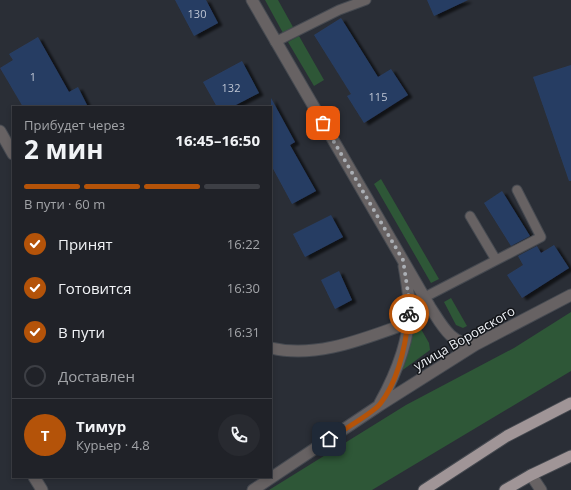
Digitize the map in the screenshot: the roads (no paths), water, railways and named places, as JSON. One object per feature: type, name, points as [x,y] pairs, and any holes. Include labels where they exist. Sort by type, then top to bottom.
[{"type":"main road","points":[[424,490],[507,436],[571,403]]},
{"type":"main road","points":[[505,490],[531,475],[571,456]]},
{"type":"street","points":[[252,0],[275,42],[444,329],[456,341],[475,346]]},
{"type":"street","points":[[0,131],[12,152]]},
{"type":"street","points":[[380,405],[392,381],[401,357],[408,323],[409,299],[403,260]]},
{"type":"street","name":"улица Воровского","points":[[272,477],[380,405],[475,346],[571,295]]},
{"type":"street","points":[[272,348],[300,352],[330,348],[408,323]]},
{"type":"street","points":[[531,475],[541,490]]},
{"type":"street","points":[[35,478],[42,490]]},
{"type":"street","name":"улица Воровского","points":[[253,490],[271,478]]},
{"type":"lane","points":[[275,42],[339,10],[366,0]]},
{"type":"lane","points":[[424,297],[541,237],[517,190]]},
{"type":"lane","points":[[470,216],[496,260]]}]
